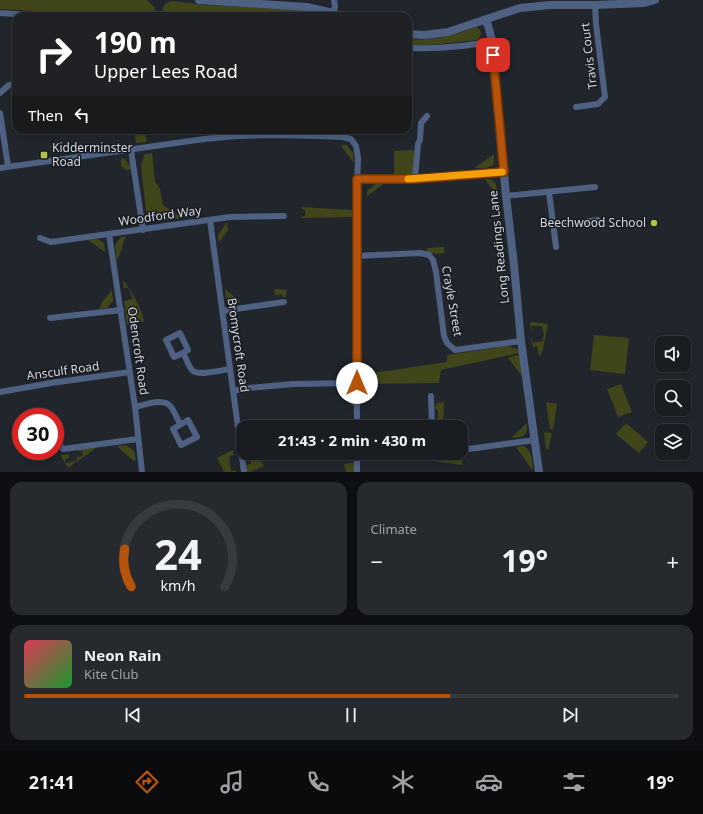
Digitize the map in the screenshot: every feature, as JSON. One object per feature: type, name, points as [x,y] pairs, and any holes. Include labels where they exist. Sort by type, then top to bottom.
[{"type":"street","points":[[199,0],[307,7],[328,12]]},
{"type":"street","points":[[334,0],[336,12]]},
{"type":"street","points":[[412,34],[424,35],[448,32],[520,8],[550,5],[644,3],[655,0]]},
{"type":"street","name":"Travis Court","points":[[576,107],[598,104],[605,97],[595,5]]},
{"type":"street","points":[[0,13],[12,14]]},
{"type":"street","name":"Long Readings Lane","points":[[484,20],[488,25],[492,41],[521,341],[539,472]]},
{"type":"street","points":[[412,48],[475,45],[492,41]]},
{"type":"street","points":[[0,93],[8,85],[12,84]]},
{"type":"street","points":[[0,113],[8,166]]},
{"type":"street","points":[[415,179],[421,123],[427,116]]},
{"type":"street","points":[[0,168],[204,139],[237,136],[274,134],[342,137],[350,139],[356,146],[358,158],[356,256],[357,420]]},
{"type":"street","points":[[131,150],[143,230]]},
{"type":"street","points":[[357,179],[415,179],[504,172]]},
{"type":"street","points":[[506,196],[595,187]]},
{"type":"street","points":[[549,192],[556,247]]},
{"type":"street","name":"Woodford Way","points":[[40,238],[51,242],[230,217],[284,216]]},
{"type":"street","name":"Bromycroft Road","points":[[210,220],[244,472]]},
{"type":"street","points":[[554,226],[598,220]]},
{"type":"street","name":"Odencroft Road","points":[[110,234],[135,408],[142,472]]},
{"type":"street","name":"Crayle Street","points":[[356,256],[420,253],[429,255],[433,260],[436,272],[444,336],[447,343],[455,350],[521,341]]},
{"type":"street","points":[[222,311],[284,302]]},
{"type":"street","points":[[50,318],[121,310]]},
{"type":"street","points":[[183,353],[192,370],[196,373],[230,369]]},
{"type":"street","name":"Ansculf Road","points":[[0,392],[130,372]]},
{"type":"street","points":[[233,391],[248,388],[293,384],[357,383]]},
{"type":"street","points":[[431,396],[432,420]]},
{"type":"street","points":[[135,408],[156,402],[166,403],[171,406],[180,424]]},
{"type":"street","points":[[64,449],[138,439]]},
{"type":"street","points":[[468,449],[535,440]]},
{"type":"street","points":[[357,460],[357,472]]},
{"type":"green space","points":[[0,0],[147,0],[155,8],[155,12],[52,12],[0,9]]},
{"type":"green space","points":[[172,1],[205,5],[304,10],[311,12],[163,12],[164,6]]},
{"type":"green space","points":[[477,27],[480,30],[481,35],[478,40],[412,46],[412,39],[443,37]]},
{"type":"green space","points":[[135,134],[146,134],[147,142],[136,143]]},
{"type":"green space","points":[[347,145],[353,153],[353,162],[341,146]]},
{"type":"green space","points":[[413,150],[416,154],[414,174],[394,174],[394,151]]},
{"type":"green space","points":[[152,153],[155,181],[160,189],[163,205],[182,218],[161,221],[146,211],[141,165],[145,154]]},
{"type":"green space","points":[[494,154],[493,165],[486,168],[474,168]]},
{"type":"green space","points":[[123,158],[132,167],[132,169],[126,170],[121,166],[121,159]]},
{"type":"green space","points":[[485,179],[492,180],[496,184],[498,197]]},
{"type":"green space","points":[[377,183],[385,183],[367,196],[367,191]]},
{"type":"green space","points":[[301,207],[352,210],[354,212],[353,217],[300,218],[305,216],[305,210]]},
{"type":"green space","points":[[227,222],[228,230],[220,241],[218,241],[218,235]]},
{"type":"green space","points":[[126,236],[117,262],[115,245],[121,237]]},
{"type":"green space","points":[[98,239],[104,243],[105,252],[88,240]]},
{"type":"green space","points":[[444,247],[444,253],[435,254],[427,252],[427,248]]},
{"type":"green space","points":[[124,281],[133,295],[143,315],[143,322],[127,325],[124,301],[133,299],[128,288],[124,288]]},
{"type":"green space","points":[[225,289],[241,302],[233,303],[226,299]]},
{"type":"green space","points":[[274,289],[287,290],[285,297],[283,297],[282,294],[275,295]]},
{"type":"green space","points":[[112,290],[113,301],[107,308],[99,309],[102,302]]},
{"type":"green space","points":[[531,322],[548,324],[543,349],[540,356],[537,346],[533,347],[531,338],[533,343],[543,341],[544,335],[542,326],[531,326],[531,331],[530,324]]},
{"type":"green space","points":[[594,335],[629,338],[625,374],[590,370]]},
{"type":"green space","points":[[508,346],[517,349],[519,353],[441,370],[439,383],[366,384],[366,374],[447,362],[447,355]]},
{"type":"green space","points":[[517,355],[520,356],[521,375],[508,358]]},
{"type":"green space","points":[[621,384],[632,412],[618,417],[607,389]]},
{"type":"green space","points":[[344,387],[354,396],[354,406],[352,406],[347,400],[340,388]]},
{"type":"green space","points":[[444,402],[443,420],[438,420],[438,410],[436,410],[435,407],[437,403]]},
{"type":"green space","points":[[546,402],[557,404],[553,429],[550,429]]},
{"type":"green space","points":[[527,423],[526,434],[522,437],[511,438]]},
{"type":"green space","points":[[626,423],[648,442],[639,453],[616,434]]},
{"type":"green space","points":[[544,432],[552,433],[548,450],[546,449]]},
{"type":"green space","points":[[126,445],[134,451],[136,460],[134,461],[118,447]]},
{"type":"green space","points":[[523,446],[529,450],[533,471],[516,447]]},
{"type":"green space","points":[[96,448],[68,468],[63,460],[64,455],[68,454],[70,458],[65,459],[66,463],[76,461],[77,457],[83,456],[82,451],[78,450]]},
{"type":"green space","points":[[233,450],[234,455],[229,456],[231,471],[236,470],[236,472],[224,472],[217,458]]},
{"type":"green space","points":[[251,460],[260,460],[264,466],[247,472],[246,465],[251,464]]},
{"type":"green space","points":[[433,460],[463,460],[462,465]]},
{"type":"green space","points":[[356,462],[356,472],[346,472],[344,464]]},
{"type":"slow traffic","points":[[408,179],[502,172]]},
{"type":"place","name":"Kidderminster Road","points":[[44,155]]},
{"type":"place","name":"Beechwood School","points":[[654,223]]},
{"type":"route","points":[[357,383],[357,179],[415,179],[504,172],[493,55]]}]
